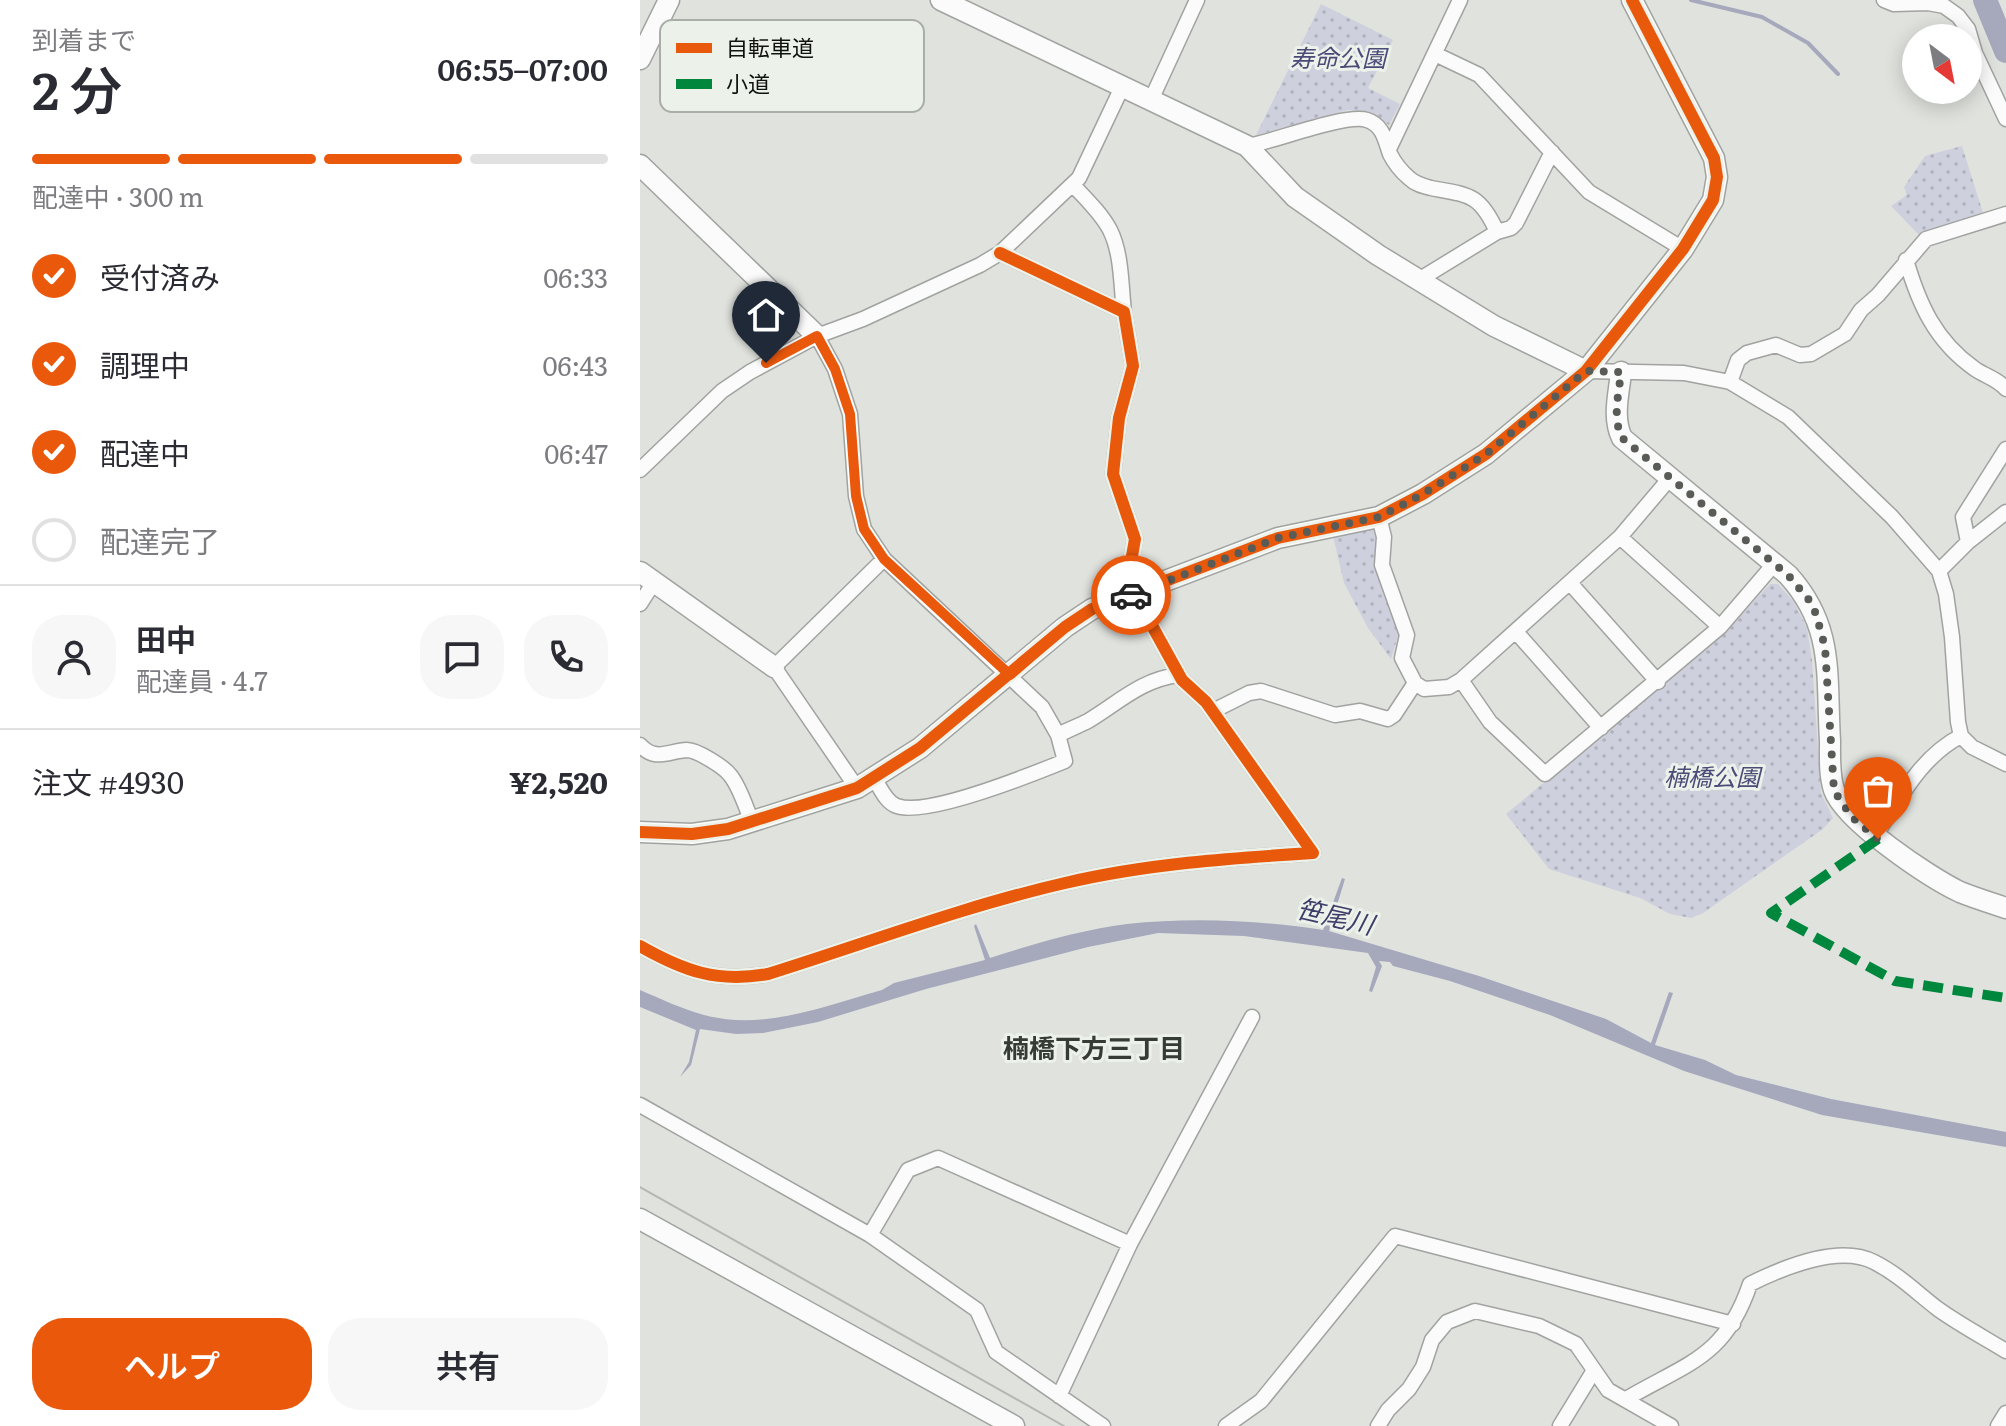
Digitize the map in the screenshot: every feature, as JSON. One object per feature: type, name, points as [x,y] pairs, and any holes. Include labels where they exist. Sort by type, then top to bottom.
[{"type":"street","points":[[640,59],[669,0]]},
{"type":"street","points":[[941,0],[1247,146],[1295,197],[1417,281],[1494,326],[1586,371],[1684,373],[1730,382],[1770,404],[1788,417],[1892,517],[1939,571],[1946,594],[1952,637],[1961,736],[1972,747],[2006,764]]},
{"type":"street","points":[[1151,100],[1197,0]]},
{"type":"street","points":[[1389,149],[1460,0]]},
{"type":"street","points":[[640,832],[692,834],[728,829],[866,783],[920,748],[1065,627],[1092,609],[1278,538],[1379,517],[1423,494],[1486,454],[1586,371],[1683,249],[1713,200],[1717,177],[1714,158],[1632,0]]},
{"type":"street","points":[[1884,0],[1894,4],[1944,6],[1958,16],[1968,29],[1975,53],[2006,119]]},
{"type":"street","points":[[1435,54],[1479,75],[1589,192],[1683,249]]},
{"type":"street","points":[[640,470],[722,391],[750,372],[817,336],[863,319],[1000,253],[1079,178],[1123,85]]},
{"type":"street","points":[[1247,146],[1354,119],[1367,120],[1383,133],[1398,167],[1409,179],[1420,186],[1470,195],[1480,201],[1489,212],[1497,232]]},
{"type":"street","points":[[1417,281],[1497,232],[1511,228],[1552,152]]},
{"type":"street","points":[[640,165],[817,336],[835,369],[850,414],[856,496],[864,529],[884,559],[1042,707],[1058,735],[1065,761],[974,795],[918,807],[895,806],[866,783],[774,667],[647,577],[640,604]]},
{"type":"street","points":[[640,946],[697,973],[719,978],[748,978],[988,904],[1067,883],[1179,863],[1313,853],[1213,711],[1179,675],[1134,593],[1129,573],[1135,539],[1113,474],[1119,418],[1133,366],[1117,249],[1101,215],[1073,185]]},
{"type":"street","points":[[1730,382],[1738,360],[1747,353],[1776,345],[1800,355],[1811,354],[1845,334],[1861,310],[1878,295],[1926,239],[2006,214]]},
{"type":"street","points":[[1000,253],[1124,312]]},
{"type":"street","points":[[1906,260],[1917,299],[1932,326],[1951,349],[2006,389]]},
{"type":"street","points":[[1621,372],[1616,426],[1622,438],[1775,563],[1809,600],[1822,630],[1834,791],[1852,817],[1875,836],[1959,891],[2006,908]]},
{"type":"street","points":[[1968,542],[1963,517],[2006,449]]},
{"type":"street","points":[[1379,517],[1384,537],[1382,565],[1407,635],[1402,658],[1415,683],[1424,689],[1438,690],[1461,680],[1517,633],[1620,537],[1670,478]]},
{"type":"street","points":[[1939,571],[1968,542],[2006,512]]},
{"type":"street","points":[[1620,537],[1720,627]]},
{"type":"street","points":[[774,667],[884,559]]},
{"type":"street","points":[[1461,680],[1490,722],[1545,774],[1720,627],[1775,563]]},
{"type":"street","points":[[1570,583],[1658,682]]},
{"type":"street","points":[[1517,633],[1601,728]]},
{"type":"street","points":[[1058,735],[1087,721],[1146,683],[1179,675]]},
{"type":"street","points":[[1213,711],[1249,693],[1261,691],[1335,715],[1360,711],[1388,719],[1394,715],[1415,683]]},
{"type":"street","points":[[1875,836],[1928,758],[1961,736]]},
{"type":"street","points":[[640,745],[654,755],[687,750],[699,753],[730,775],[752,822]]},
{"type":"street","points":[[1059,1396],[1130,1244],[1252,1017]]},
{"type":"street","points":[[640,1105],[870,1235],[977,1310],[996,1352],[1103,1426]]},
{"type":"street","points":[[870,1235],[908,1170],[938,1158],[1130,1244]]},
{"type":"street","points":[[640,1219],[1014,1426]]},
{"type":"street","points":[[1226,1426],[1261,1401],[1395,1236],[1733,1324]]},
{"type":"street","points":[[1626,1399],[1681,1371],[1725,1337],[1743,1307],[1750,1284],[1785,1268],[1813,1260],[1847,1256],[1871,1260],[1906,1282],[1939,1309],[2006,1351]]},
{"type":"street","points":[[1378,1426],[1388,1410],[1409,1389],[1439,1331],[1447,1322],[1475,1311],[1539,1326],[1576,1344],[1608,1390],[1671,1426]]},
{"type":"street","points":[[1982,1336],[2006,1339]]},
{"type":"street","points":[[1560,1426],[1593,1372]]},
{"type":"street","points":[[1998,1426],[2006,1413]]},
{"type":"green space","name":"寿命公園","points":[[1321,4],[1393,40],[1368,88],[1400,104],[1389,125],[1371,113],[1348,110],[1256,135]]},
{"type":"green space","points":[[1962,146],[1984,216],[1927,230],[1919,235],[1891,206],[1907,195],[1904,187],[1925,156]]},
{"type":"green space","points":[[1372,525],[1400,630],[1391,659],[1368,628],[1344,583],[1333,536]]},
{"type":"green space","name":"楠橋公園","points":[[1770,584],[1778,584],[1794,602],[1807,628],[1821,793],[1833,818],[1823,829],[1703,913],[1691,918],[1670,914],[1640,898],[1549,869],[1506,814],[1725,632]]},
{"type":"water","points":[[1342,878],[1345,879],[1329,931],[1479,976],[1606,1019],[1651,1043],[1669,992],[1673,993],[1655,1045],[1705,1060],[1736,1075],[1831,1099],[2006,1132],[2006,1147],[1822,1115],[1684,1071],[1550,1015],[1450,981],[1393,966],[1390,962],[1379,961],[1382,966],[1372,992],[1369,991],[1376,967],[1368,953],[1244,936],[1158,933],[1088,947],[926,989],[818,1022],[763,1033],[736,1034],[700,1029],[691,1065],[680,1077],[689,1062],[696,1030],[640,1007],[640,990],[696,1013],[727,1019],[772,1018],[816,1009],[882,990],[894,983],[985,960],[974,926],[976,924],[990,958],[1075,934],[1151,922],[1225,921],[1323,930]]},
{"type":"waterway","points":[[1691,0],[1762,17],[1808,43],[1838,74]]},
{"type":"waterway","points":[[1985,0],[2006,51]]},
{"type":"tram line","points":[[640,1187],[1064,1426]]},
{"type":"marked path","points":[[1878,839],[1771,913],[1895,981],[2006,998]]},
{"type":"cycle path","points":[[640,832],[692,834],[728,829],[857,788],[920,748],[1065,627],[1092,609],[1278,538],[1379,517],[1423,494],[1486,454],[1586,371],[1683,249],[1713,200],[1717,177],[1714,158],[1632,0]]},
{"type":"cycle path","points":[[640,946],[701,973],[733,977],[768,974],[953,914],[1096,876],[1157,866],[1313,853],[1206,702],[1182,680],[1134,593],[1129,573],[1135,539],[1113,474],[1119,418],[1133,366],[1124,312],[1000,253]]},
{"type":"way so far","points":[[1131,595],[1278,538],[1379,517],[1423,494],[1486,454],[1586,371],[1621,372],[1616,426],[1622,438],[1775,563],[1809,600],[1822,630],[1825,647],[1834,791],[1852,817],[1878,839]]},
{"type":"district","name":"楠橋下方三丁目","points":[[1094,1049]]},
{"type":"route","points":[[766,363],[817,336],[835,369],[850,414],[856,496],[864,529],[884,559],[1010,675],[1065,627],[1092,609],[1131,595]]},
{"type":"water label","name":"笹尾川","points":[[1335,917]]}]
